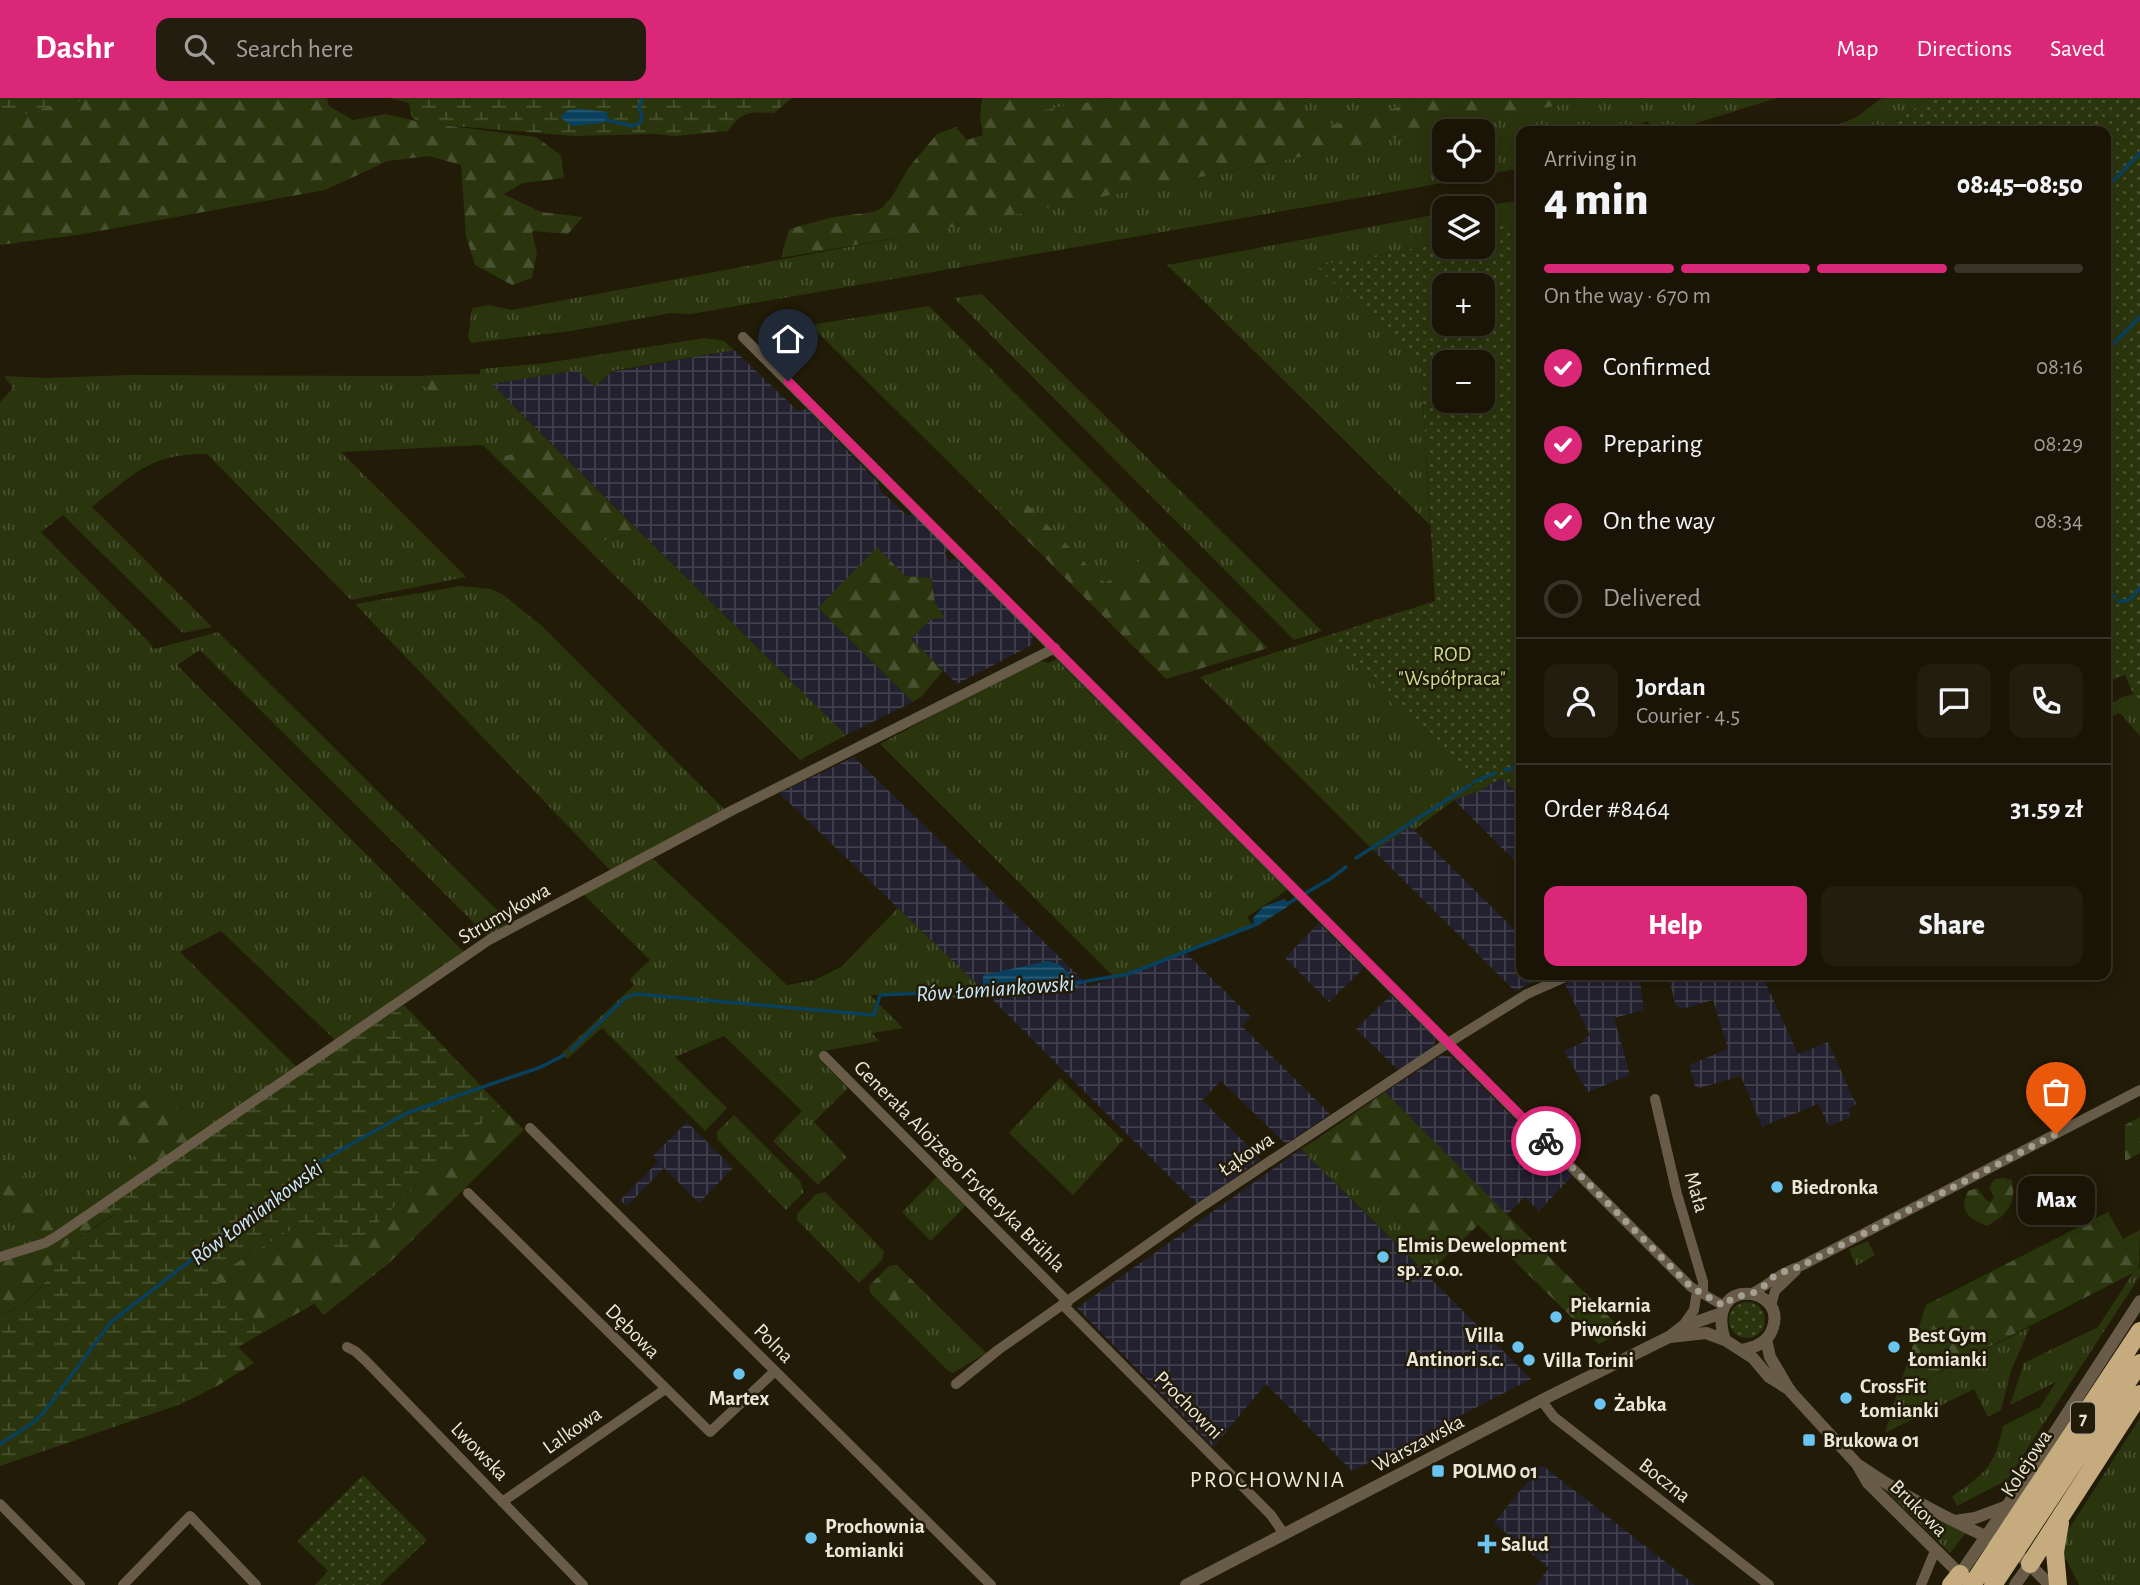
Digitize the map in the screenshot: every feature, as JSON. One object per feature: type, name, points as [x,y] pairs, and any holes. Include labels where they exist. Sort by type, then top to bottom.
[{"type":"highway","name":"Kolejowa","points":[[1993,1585],[2140,1331]]},
{"type":"highway","name":"Kolejowa","points":[[1964,1582],[2034,1510],[2140,1363]]},
{"type":"highway","points":[[2030,1564],[2140,1394]]},
{"type":"highway","points":[[2058,1585],[2055,1552],[2061,1517]]},
{"type":"street","points":[[743,337],[1700,1293],[1723,1309]]},
{"type":"street","name":"Strumykowa","points":[[0,1257],[45,1243],[57,1236],[489,940],[733,810],[1055,648]]},
{"type":"street","name":"Łąkowa","points":[[956,1384],[978,1364],[1198,1209],[1448,1042],[1519,998],[1559,980]]},
{"type":"street","name":"Generała Alojzego Fryderyka Brühla","points":[[824,1056],[1066,1304]]},
{"type":"street","points":[[1801,1266],[1776,1291],[1771,1306],[1774,1323],[1766,1339],[1752,1349],[1741,1350],[1725,1340],[1721,1329],[1723,1309],[1738,1295],[1762,1288],[1774,1277],[1801,1266],[2140,1090]]},
{"type":"street","name":"Mała","points":[[1655,1099],[1677,1194],[1703,1282],[1700,1293]]},
{"type":"street","name":"Polna","points":[[530,1128],[991,1585]]},
{"type":"street","name":"Dębowa","points":[[468,1193],[664,1390],[710,1432],[775,1371]]},
{"type":"street","name":"Warszawska","points":[[1186,1585],[1541,1400],[1670,1337],[1694,1310],[1700,1293]]},
{"type":"street","points":[[1752,1293],[1771,1306]]},
{"type":"street","points":[[1964,1582],[1987,1537],[2140,1301]]},
{"type":"street","name":"Prochowni","points":[[1066,1304],[1271,1515],[1284,1534]]},
{"type":"street","name":"Warszawska","points":[[1682,1326],[1723,1309]]},
{"type":"street","name":"Warszawska","points":[[1670,1337],[1706,1333],[1725,1340]]},
{"type":"street","name":"Brukowa","points":[[1766,1339],[1770,1357],[1790,1391],[1857,1464],[1868,1483],[1964,1582]]},
{"type":"street","name":"Lwowska","points":[[347,1348],[366,1361],[583,1585]]},
{"type":"street","name":"Brukowa","points":[[1741,1350],[1754,1358],[1778,1384],[1790,1391]]},
{"type":"street","name":"Lalkowa","points":[[502,1502],[664,1390]]},
{"type":"street","name":"Boczna","points":[[1541,1400],[1554,1418],[1769,1585]]},
{"type":"street","name":"Brukowa","points":[[1857,1464],[1897,1491],[2005,1546],[2030,1564]]},
{"type":"street","points":[[0,1504],[80,1585]]},
{"type":"street","points":[[1955,1521],[1976,1518],[2007,1506]]},
{"type":"street","points":[[123,1585],[190,1516],[256,1585]]},
{"type":"street","points":[[1921,1585],[1935,1551]]},
{"type":"street","points":[[2015,1585],[2030,1564],[2050,1585]]},
{"type":"shaded area","points":[[734,350],[797,410],[807,409],[878,482],[881,491],[908,516],[912,513],[948,549],[945,553],[949,560],[955,558],[1033,634],[1032,645],[957,684],[911,639],[931,619],[935,603],[931,578],[905,576],[877,548],[818,608],[913,702],[846,735],[491,384],[578,370],[595,387],[612,372]]},
{"type":"shaded area","points":[[854,757],[1089,986],[1186,953],[1251,1017],[1242,1026],[1330,1114],[1286,1144],[1221,1081],[1202,1100],[1261,1159],[1197,1204],[985,992],[779,793]]},
{"type":"shaded area","points":[[1501,777],[1516,792],[1516,862],[1454,800],[1479,791]]},
{"type":"shaded area","points":[[1410,826],[1516,931],[1516,980],[1542,980],[1515,991],[1374,851]]},
{"type":"shaded area","points":[[1319,923],[1364,968],[1329,1002],[1285,958]]},
{"type":"shaded area","points":[[1574,980],[1640,980],[1644,1010],[1614,1018],[1630,1075],[1588,1092],[1564,1051],[1584,1042],[1582,1039],[1590,1035],[1565,984]]},
{"type":"shaded area","points":[[1669,980],[1764,980],[1798,1054],[1828,1042],[1856,1104],[1848,1109],[1851,1117],[1829,1126],[1818,1104],[1762,1127],[1741,1076],[1696,1089],[1689,1065],[1728,1049],[1713,1000],[1682,1009],[1676,1006]]},
{"type":"shaded area","points":[[1391,995],[1435,1038],[1434,1047],[1399,1071],[1356,1029]]},
{"type":"shaded area","points":[[1442,1055],[1452,1057],[1572,1176],[1539,1211],[1525,1197],[1507,1215],[1385,1092]]},
{"type":"shaded area","points":[[687,1122],[733,1168],[699,1203],[664,1168],[627,1206],[620,1200],[658,1162],[653,1156]]},
{"type":"shaded area","points":[[1301,1149],[1531,1379],[1456,1418],[1458,1423],[1352,1471],[1266,1384],[1213,1447],[1077,1308]]},
{"type":"shaded area","points":[[1541,1465],[1695,1585],[1536,1585],[1549,1568],[1494,1523]]},
{"type":"green space","points":[[0,98],[327,98],[329,106],[353,120],[386,114],[420,122],[536,137],[561,155],[564,178],[523,183],[504,194],[541,212],[583,217],[568,234],[532,231],[537,253],[532,278],[512,285],[475,265],[466,236],[461,165],[429,156],[388,161],[325,190],[77,235],[0,245]]},
{"type":"green space","points":[[95,98],[40,109],[0,124],[0,100]]},
{"type":"green space","points":[[390,98],[792,98],[774,113],[752,113],[743,116],[728,131],[675,136],[574,136],[419,123],[412,117],[409,103]]},
{"type":"green space","points":[[982,98],[1018,98],[1024,107],[1044,110],[1112,98],[1276,98],[1332,125],[1395,108],[1419,98],[1583,98],[1489,119],[1432,119],[1432,131],[912,235],[781,258],[789,229],[882,208],[909,167],[937,134],[956,127],[967,140],[983,135],[980,118]]},
{"type":"green space","points":[[1018,98],[1112,98],[1044,110],[1023,107]]},
{"type":"green space","points":[[1276,98],[1419,98],[1395,108],[1332,125]]},
{"type":"green space","points":[[1583,98],[1777,98],[1687,126],[1650,126],[1648,121],[1635,126],[1516,126],[1516,169],[1495,173],[1495,119],[1489,119]]},
{"type":"green space","points":[[1882,98],[1930,98],[1889,126],[1834,126],[1855,118]]},
{"type":"green space","points":[[1930,98],[2140,98],[2138,705],[2125,675],[2111,681],[2111,126],[1889,126]]},
{"type":"green space","points":[[1432,131],[1432,182],[1447,182],[691,314],[671,313],[571,331],[471,343],[468,338],[472,308],[489,305],[511,310],[912,235]]},
{"type":"green space","points":[[1516,201],[1516,230],[1495,210],[1495,204]]},
{"type":"green space","name":"ROD \"Współpraca\"","points":[[1495,210],[1516,230],[1516,792],[1501,778],[1479,791],[1326,636],[1435,601],[1421,367],[1316,266],[1432,245],[1432,259],[1495,259]]},
{"type":"green space","points":[[1432,215],[1432,245],[1317,266],[1421,367],[1430,525],[1167,265]]},
{"type":"green space","points":[[982,294],[1322,631],[1294,640],[954,298]]},
{"type":"green space","points":[[929,306],[1165,545],[1105,583],[1017,494],[998,511],[810,325]]},
{"type":"green space","points":[[705,338],[724,341],[734,350],[612,371],[595,387],[578,370],[492,384],[523,416],[517,453],[496,458],[483,445],[341,452],[466,577],[351,600],[207,454],[171,457],[157,462],[132,475],[92,507],[212,627],[183,633],[63,515],[41,532],[154,649],[218,632],[511,924],[487,936],[200,650],[177,665],[465,953],[336,1041],[221,931],[180,952],[298,1068],[202,1131],[160,1092],[101,1122],[148,1169],[71,1222],[0,1154],[0,402],[13,388],[4,376],[414,376],[443,405],[450,394],[442,375],[480,374],[480,369],[546,363]]},
{"type":"green space","points":[[442,375],[450,394],[443,405],[414,376]]},
{"type":"green space","points":[[523,416],[640,532],[584,545],[496,458],[517,453]]},
{"type":"green space","points":[[1017,494],[1105,583],[1165,545],[1268,648],[1166,679],[998,511]]},
{"type":"green space","points":[[640,532],[846,735],[800,760],[584,545]]},
{"type":"green space","points":[[877,547],[905,576],[931,578],[935,603],[945,618],[931,619],[911,639],[943,671],[921,697],[913,702],[818,608]]},
{"type":"green space","points":[[461,586],[491,589],[502,594],[543,627],[725,810],[610,870],[355,604]]},
{"type":"green space","points":[[1326,636],[1479,791],[1454,800],[1414,830],[1410,827],[1374,851],[1200,677]]},
{"type":"green space","points":[[1056,659],[1287,890],[1247,917],[1254,927],[1116,979],[880,744],[1036,660],[1049,663]]},
{"type":"green space","points":[[2133,694],[2138,705],[2140,704],[2140,736],[2120,713],[2111,717],[2111,704]]},
{"type":"green space","points":[[653,859],[787,985],[815,980],[841,967],[898,908],[985,992],[967,992],[966,998],[939,997],[917,1000],[916,995],[870,995],[903,1028],[872,1033],[879,1041],[824,1051],[818,1058],[848,1088],[814,1122],[847,1157],[818,1185],[773,1141],[802,1111],[724,1036],[675,1057],[727,1108],[705,1131],[602,1028],[567,1059],[561,1054],[634,985],[630,979],[650,960],[583,894]]},
{"type":"green space","points":[[404,1005],[500,1106],[341,1258],[303,1222],[213,1277],[264,1332],[238,1347],[181,1404],[0,1466],[0,1316],[18,1307],[36,1293],[49,1275],[52,1255],[114,1215],[107,1205]]},
{"type":"green space","points":[[1060,1078],[1123,1140],[1073,1195],[1009,1133]]},
{"type":"green space","points":[[160,1091],[202,1131],[148,1169],[100,1122]]},
{"type":"green space","points":[[1385,1092],[1623,1331],[1599,1344],[1478,1225],[1440,1262],[1317,1139]]},
{"type":"green space","points":[[500,1106],[524,1130],[389,1263],[324,1315],[314,1304],[264,1332],[213,1277],[303,1222],[341,1258]]},
{"type":"green space","points":[[734,1115],[800,1181],[804,1192],[786,1210],[717,1139],[717,1132]]},
{"type":"green space","points":[[2140,1117],[2140,1153],[2125,1161],[2125,1125]]},
{"type":"green space","points":[[1317,1139],[1440,1262],[1427,1274],[1301,1149]]},
{"type":"green space","points":[[0,1154],[71,1222],[44,1241],[0,1199]]},
{"type":"green space","points":[[937,1177],[966,1205],[931,1241],[902,1212]]},
{"type":"green space","points":[[1995,1179],[2012,1180],[2013,1188],[2012,1202],[2005,1213],[1987,1226],[1970,1217],[1964,1204],[1968,1191],[1977,1188],[1987,1201],[1991,1202],[1994,1197],[1989,1187]]},
{"type":"green space","points":[[825,1192],[884,1251],[882,1260],[859,1283],[797,1220],[797,1214],[816,1194]]},
{"type":"green space","points":[[0,1199],[44,1241],[0,1252]]},
{"type":"green space","points":[[107,1205],[114,1214],[52,1255],[49,1275],[43,1284],[28,1300],[0,1316],[0,1259],[46,1247]]},
{"type":"green space","points":[[2108,1212],[2123,1239],[2140,1230],[2139,1270],[1897,1394],[1926,1305]]},
{"type":"green space","points":[[1868,1241],[1875,1255],[1856,1266],[1849,1249]]},
{"type":"green space","points":[[897,1265],[923,1291],[896,1319],[870,1293],[869,1286],[889,1266]]},
{"type":"green space","points":[[2140,1268],[2140,1276],[2007,1480],[1957,1506],[1952,1497],[1980,1475],[1992,1461],[2003,1426],[2040,1407],[2056,1382],[2010,1405],[2024,1363],[2098,1327],[2133,1273]]},
{"type":"green space","points":[[923,1291],[986,1353],[953,1373],[947,1370],[896,1319]]},
{"type":"green space","points":[[1747,1302],[1760,1307],[1765,1320],[1760,1333],[1747,1338],[1734,1333],[1729,1320],[1734,1307]]},
{"type":"green space","points":[[2030,1327],[2011,1371],[2001,1410],[1988,1417],[1974,1389],[1885,1433],[1897,1394]]},
{"type":"green space","points":[[238,1347],[254,1363],[181,1404]]},
{"type":"green space","points":[[2140,1418],[2140,1585],[2079,1585],[2067,1561],[2060,1554],[2065,1535]]},
{"type":"green space","points":[[363,1475],[427,1540],[380,1585],[315,1585],[328,1571],[297,1541]]},
{"type":"green space","points":[[1882,1487],[1935,1519],[1966,1533],[1950,1553]]},
{"type":"water","points":[[568,110],[607,112],[608,118],[603,123],[572,126],[560,117]]},
{"type":"water","points":[[1284,899],[1289,903],[1287,907],[1257,926],[1254,924],[1253,918],[1263,907]]},
{"type":"water","points":[[1048,961],[1060,965],[1077,981],[1078,986],[995,997],[983,989],[983,975]]},
{"type":"waterway","points":[[606,120],[633,126],[641,122],[639,109],[642,98]]},
{"type":"waterway","name":"Rów Łomiankowski","points":[[2111,184],[2140,153]]},
{"type":"waterway","points":[[2111,346],[2140,317]]},
{"type":"waterway","points":[[2119,601],[2128,600],[2140,588]]},
{"type":"waterway","points":[[2111,593],[2115,597]]},
{"type":"waterway","name":"Rów Łomiankowski","points":[[1505,770],[1516,767]]},
{"type":"waterway","name":"Rów Łomiankowski","points":[[1474,782],[1495,773]]},
{"type":"waterway","name":"Rów Łomiankowski","points":[[1356,858],[1470,785]]},
{"type":"waterway","name":"Rów Łomiankowski","points":[[1287,904],[1346,867]]},
{"type":"waterway","name":"Rów Łomiankowski","points":[[1076,983],[1128,974],[1257,924]]},
{"type":"waterway","name":"Rów Łomiankowski","points":[[571,1050],[625,998],[635,994],[874,1015],[880,995],[945,992],[965,995],[988,989]]},
{"type":"waterway","name":"Rów Łomiankowski","points":[[0,1444],[34,1422],[44,1412],[111,1322],[314,1165],[407,1113],[541,1067],[564,1055]]},
{"type":"way so far","points":[[1546,1141],[1691,1287],[1724,1306],[1732,1298],[1762,1288],[1774,1277],[1801,1266],[2056,1134]]},
{"type":"place","name":"Max","points":[[2056,1134]]},
{"type":"place","name":"Biedronka","points":[[1777,1187]]},
{"type":"place","name":"Elmis Dewelopment sp. z o.o.","points":[[1383,1257]]},
{"type":"place","name":"Piekarnia Piwoński","points":[[1556,1317]]},
{"type":"place","name":"Villa Antinori s.c.","points":[[1518,1347]]},
{"type":"place","name":"Best Gym Łomianki","points":[[1894,1347]]},
{"type":"place","name":"Villa Torini","points":[[1529,1360]]},
{"type":"place","name":"Martex","points":[[739,1374]]},
{"type":"place","name":"CrossFit Łomianki","points":[[1846,1398]]},
{"type":"place","name":"Żabka","points":[[1600,1404]]},
{"type":"place","name":"Brukowa 01","points":[[1809,1440]]},
{"type":"place","name":"POLMO 01","points":[[1438,1471]]},
{"type":"place","name":"Prochownia Łomianki","points":[[811,1538]]},
{"type":"place","name":"Salud","points":[[1487,1544]]},
{"type":"district","name":"PROCHOWNIA","points":[[1268,1479]]},
{"type":"route","points":[[788,381],[1546,1141]]}]
